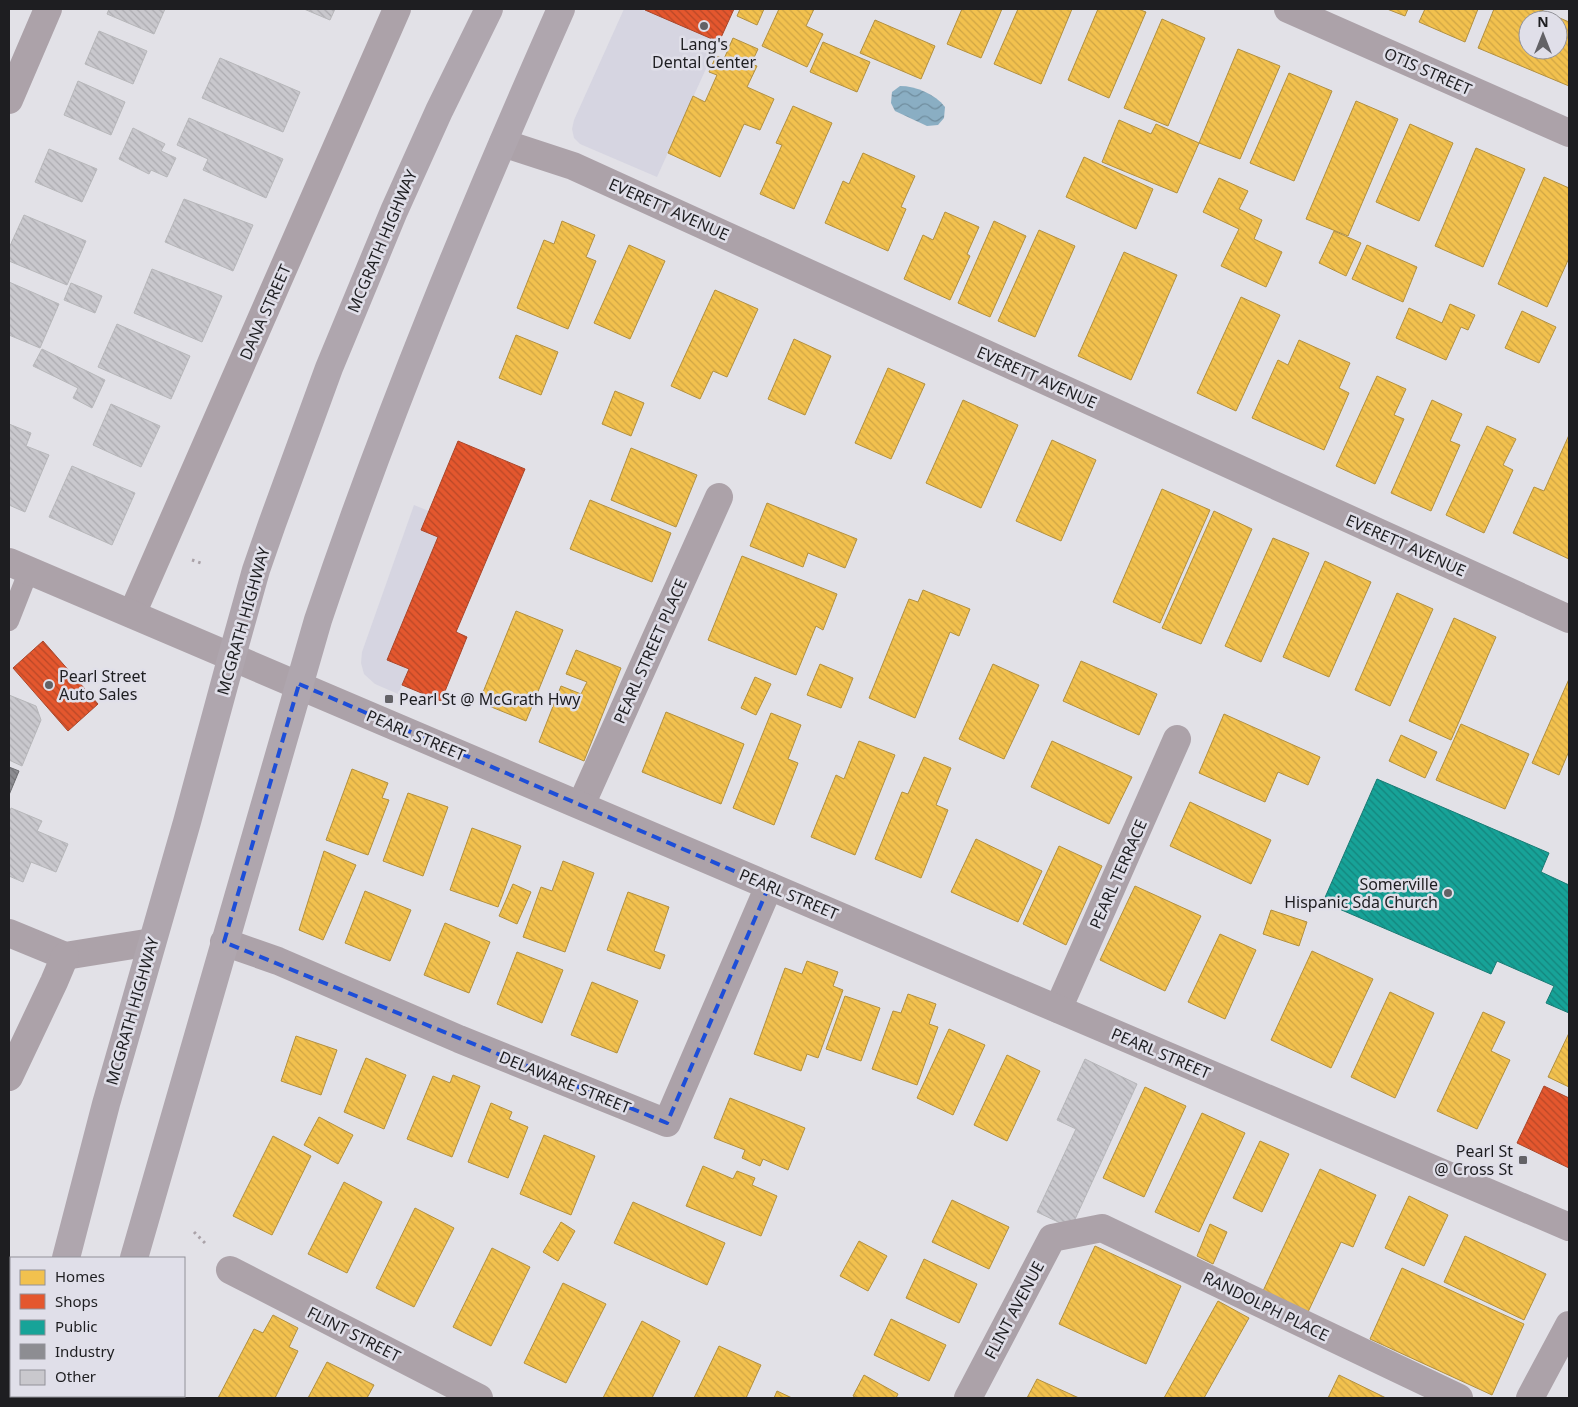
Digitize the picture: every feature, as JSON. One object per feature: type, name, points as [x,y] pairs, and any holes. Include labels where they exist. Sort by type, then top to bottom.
[{"type":"highway","name":"MCGRATH HIGHWAY","points":[[66,1257],[106,1104],[264,546],[329,368],[419,153],[489,9]]},
{"type":"highway","points":[[134,1257],[224,942],[331,582],[383,435],[440,292],[502,142],[561,9]]},
{"type":"street","points":[[9,100],[48,9]]},
{"type":"street","name":"DANA STREET","points":[[132,614],[397,9]]},
{"type":"street","name":"OTIS STREET","points":[[1288,9],[1569,134]]},
{"type":"street","name":"EVERETT AVENUE","points":[[502,142],[573,166],[1569,619]]},
{"type":"street","name":"PEARL STREET PLACE","points":[[581,805],[718,497]]},
{"type":"street","name":"PEARL STREET","points":[[19,566],[300,684],[1569,1227]]},
{"type":"street","name":"PEARL TERRACE","points":[[1058,1009],[1177,738]]},
{"type":"street","name":"DELAWARE STREET","points":[[224,942],[278,961],[460,1039],[667,1123],[769,886]]},
{"type":"street","points":[[9,933],[65,956],[152,942]]},
{"type":"street","points":[[9,1077],[65,956]]},
{"type":"street","name":"RANDOLPH PLACE","points":[[1071,1234],[1102,1228],[1459,1398]]},
{"type":"street","name":"FLINT AVENUE","points":[[968,1398],[1052,1238],[1071,1234]]},
{"type":"street","name":"FLINT STREET","points":[[230,1270],[478,1398]]},
{"type":"street","points":[[1530,1398],[1569,1325]]},
{"type":"lane","points":[[9,621],[19,566]]},
{"type":"highlighted area","points":[[299,684],[769,886],[667,1123],[224,942]]},
{"type":"shaded area","points":[[624,9],[733,9],[657,177],[580,144],[574,138],[572,129],[574,120]]},
{"type":"shaded area","points":[[414,505],[475,530],[398,694],[375,684],[364,674],[361,663],[362,652]]},
{"type":"water","points":[[900,86],[912,87],[925,92],[941,102],[945,107],[944,118],[938,125],[927,126],[895,111],[891,103],[892,92]]},
{"type":"building: Homes","points":[[740,9],[764,9],[757,25],[737,16]]},
{"type":"building: Homes","points":[[779,9],[814,9],[806,26],[823,34],[807,67],[762,46]]},
{"type":"building: Homes","points":[[962,9],[1002,9],[981,58],[947,44]]},
{"type":"building: Homes","points":[[1018,9],[1072,9],[1041,84],[994,64]]},
{"type":"building: Homes","points":[[1098,9],[1138,9],[1146,12],[1109,98],[1068,80]]},
{"type":"building: Homes","points":[[1387,9],[1408,9],[1405,16]]},
{"type":"building: Homes","points":[[1425,9],[1478,9],[1465,42],[1419,22]]},
{"type":"building: Homes","points":[[1494,9],[1541,10],[1518,10],[1518,60],[1568,60],[1569,22],[1569,86],[1478,48]]},
{"type":"building: Homes","points":[[1162,19],[1205,38],[1168,126],[1124,108]]},
{"type":"building: Homes","points":[[875,20],[935,46],[921,79],[860,53]]},
{"type":"building: Homes","points":[[733,38],[758,49],[751,64],[757,66],[747,87],[774,99],[760,130],[744,124],[720,177],[668,153],[693,96],[705,102],[717,75],[709,72],[716,56],[724,59]]},
{"type":"building: Homes","points":[[823,42],[870,62],[857,92],[810,72]]},
{"type":"building: Homes","points":[[1238,49],[1280,66],[1240,159],[1199,143]]},
{"type":"building: Homes","points":[[1289,73],[1332,91],[1294,181],[1250,163]]},
{"type":"building: Homes","points":[[1356,101],[1398,119],[1348,236],[1306,219]]},
{"type":"building: Homes","points":[[793,106],[832,123],[794,209],[760,194],[782,145],[776,143]]},
{"type":"building: Homes","points":[[1119,120],[1151,134],[1156,124],[1199,143],[1177,193],[1102,162]]},
{"type":"building: Homes","points":[[1410,124],[1453,143],[1419,221],[1376,202]]},
{"type":"building: Homes","points":[[1476,148],[1525,169],[1483,267],[1435,246]]},
{"type":"building: Homes","points":[[863,153],[915,176],[901,207],[906,209],[888,251],[825,223],[843,181],[849,184]]},
{"type":"building: Homes","points":[[1084,157],[1153,189],[1136,229],[1066,197]]},
{"type":"building: Homes","points":[[1544,177],[1569,188],[1569,258],[1547,307],[1498,284]]},
{"type":"building: Homes","points":[[1219,178],[1248,191],[1239,209],[1262,220],[1254,239],[1282,252],[1266,287],[1221,266],[1239,229],[1203,212]]},
{"type":"building: Homes","points":[[945,212],[979,227],[967,254],[970,256],[950,300],[904,279],[923,235],[933,240]]},
{"type":"building: Homes","points":[[562,221],[595,235],[586,257],[596,261],[568,329],[517,308],[544,240],[554,244]]},
{"type":"building: Homes","points":[[994,221],[1026,236],[990,317],[958,303]]},
{"type":"building: Homes","points":[[1039,230],[1075,246],[1035,337],[998,321]]},
{"type":"building: Homes","points":[[1334,231],[1361,243],[1346,276],[1319,263]]},
{"type":"building: Homes","points":[[629,245],[665,261],[630,339],[594,323]]},
{"type":"building: Homes","points":[[1367,245],[1417,267],[1403,302],[1352,279]]},
{"type":"building: Homes","points":[[1124,252],[1177,275],[1131,380],[1078,356]]},
{"type":"building: Homes","points":[[715,290],[758,309],[727,377],[713,371],[700,399],[671,386]]},
{"type":"building: Homes","points":[[1241,297],[1280,315],[1236,411],[1197,393]]},
{"type":"building: Homes","points":[[1450,304],[1475,315],[1468,330],[1461,327],[1446,360],[1396,338],[1409,308],[1442,323]]},
{"type":"building: Homes","points":[[1522,311],[1556,327],[1539,363],[1505,348]]},
{"type":"building: Homes","points":[[516,335],[558,352],[541,395],[499,378]]},
{"type":"building: Homes","points":[[794,339],[831,356],[805,415],[768,399]]},
{"type":"building: Homes","points":[[1299,340],[1350,363],[1339,388],[1349,393],[1324,450],[1252,418],[1278,360],[1288,365]]},
{"type":"building: Homes","points":[[888,368],[925,384],[891,459],[855,443]]},
{"type":"building: Homes","points":[[1377,376],[1406,389],[1394,415],[1404,419],[1375,484],[1336,466]]},
{"type":"building: Homes","points":[[615,391],[644,403],[631,436],[602,424]]},
{"type":"building: Homes","points":[[963,400],[1018,425],[981,508],[926,483]]},
{"type":"building: Homes","points":[[1432,400],[1462,414],[1450,441],[1460,445],[1431,511],[1391,493]]},
{"type":"building: Homes","points":[[1487,426],[1516,439],[1503,465],[1513,470],[1484,533],[1446,515]]},
{"type":"building: Homes","points":[[1569,435],[1569,559],[1513,533],[1534,487],[1544,491]]},
{"type":"building: Homes","points":[[1052,440],[1096,460],[1061,541],[1016,521]]},
{"type":"building: Homes","points":[[631,448],[697,475],[676,527],[611,500]]},
{"type":"building: Homes","points":[[1162,489],[1210,510],[1160,623],[1113,602]]},
{"type":"building: Homes","points":[[590,500],[671,533],[652,582],[570,549]]},
{"type":"building: Homes","points":[[767,503],[857,539],[845,568],[808,553],[803,567],[750,546]]},
{"type":"building: Homes","points":[[1214,511],[1252,529],[1201,644],[1162,628]]},
{"type":"building: Homes","points":[[1273,538],[1309,553],[1261,662],[1225,646]]},
{"type":"building: Homes","points":[[742,556],[837,594],[823,630],[816,626],[796,675],[708,640]]},
{"type":"building: Homes","points":[[1325,561],[1371,582],[1329,677],[1283,657]]},
{"type":"building: Homes","points":[[923,590],[970,609],[959,636],[950,632],[915,718],[869,698],[909,599],[918,602]]},
{"type":"building: Homes","points":[[1397,593],[1433,609],[1390,706],[1355,690]]},
{"type":"building: Homes","points":[[516,611],[563,630],[526,721],[479,702]]},
{"type":"building: Homes","points":[[1454,618],[1496,637],[1451,740],[1409,721]]},
{"type":"building: Homes","points":[[576,650],[621,668],[584,761],[539,742],[561,686],[581,694],[587,682],[566,674]]},
{"type":"building: Homes","points":[[1081,661],[1157,694],[1139,735],[1063,701]]},
{"type":"building: Homes","points":[[820,664],[853,678],[841,708],[807,695]]},
{"type":"building: Homes","points":[[993,664],[1039,685],[1004,759],[959,739]]},
{"type":"building: Homes","points":[[755,677],[771,684],[756,715],[741,708]]},
{"type":"building: Homes","points":[[1569,679],[1569,751],[1559,775],[1532,763]]},
{"type":"building: Homes","points":[[666,712],[744,744],[721,804],[642,772]]},
{"type":"building: Homes","points":[[771,713],[801,725],[788,759],[798,763],[774,825],[733,808]]},
{"type":"building: Homes","points":[[1224,714],[1320,757],[1308,785],[1278,772],[1265,802],[1199,773]]},
{"type":"building: Homes","points":[[1461,724],[1529,754],[1505,809],[1436,780]]},
{"type":"building: Homes","points":[[1401,735],[1437,752],[1425,778],[1389,761]]},
{"type":"building: Homes","points":[[859,741],[895,755],[855,855],[811,837],[836,775],[844,779]]},
{"type":"building: Homes","points":[[1052,741],[1132,777],[1109,824],[1031,787]]},
{"type":"building: Homes","points":[[924,757],[951,768],[936,805],[948,810],[921,878],[875,859],[902,792],[908,794]]},
{"type":"building: Homes","points":[[352,769],[388,783],[382,798],[389,800],[368,855],[326,840]]},
{"type":"building: Homes","points":[[408,793],[448,807],[423,876],[383,861]]},
{"type":"building: Homes","points":[[1190,802],[1271,840],[1251,884],[1170,846]]},
{"type":"building: Homes","points":[[472,828],[521,846],[498,907],[450,890]]},
{"type":"building: Homes","points":[[976,839],[1042,871],[1018,922],[951,892]]},
{"type":"building: Homes","points":[[1059,846],[1102,866],[1066,945],[1023,924]]},
{"type":"building: Homes","points":[[324,851],[356,865],[323,940],[299,930]]},
{"type":"building: Homes","points":[[563,861],[594,873],[565,952],[523,937],[541,887],[552,891]]},
{"type":"building: Homes","points":[[513,884],[531,892],[517,924],[499,916]]},
{"type":"building: Homes","points":[[1135,886],[1201,916],[1165,991],[1100,960]]},
{"type":"building: Homes","points":[[365,891],[411,910],[390,961],[345,943]]},
{"type":"building: Homes","points":[[628,892],[669,907],[654,951],[665,955],[660,969],[607,950]]},
{"type":"building: Homes","points":[[1271,910],[1307,922],[1299,946],[1263,934]]},
{"type":"building: Homes","points":[[445,923],[490,942],[469,993],[424,975]]},
{"type":"building: Homes","points":[[1220,934],[1256,950],[1225,1019],[1188,1002]]},
{"type":"building: Homes","points":[[1312,951],[1373,979],[1331,1068],[1271,1040]]},
{"type":"building: Homes","points":[[517,952],[563,970],[542,1023],[497,1004]]},
{"type":"building: Homes","points":[[807,961],[838,972],[833,986],[843,990],[818,1058],[807,1054],[801,1071],[754,1054],[785,968],[802,974]]},
{"type":"building: Homes","points":[[592,982],[638,1001],[617,1053],[571,1035]]},
{"type":"building: Homes","points":[[1390,992],[1434,1013],[1395,1098],[1351,1077]]},
{"type":"building: Homes","points":[[908,994],[936,1004],[929,1024],[938,1027],[917,1085],[872,1069],[893,1011],[901,1013]]},
{"type":"building: Homes","points":[[845,996],[880,1008],[861,1061],[826,1049]]},
{"type":"building: Homes","points":[[1483,1012],[1505,1022],[1491,1051],[1510,1060],[1477,1129],[1437,1111]]},
{"type":"building: Homes","points":[[949,1029],[985,1045],[953,1115],[917,1098]]},
{"type":"building: Homes","points":[[1569,1033],[1569,1087],[1548,1077]]},
{"type":"building: Homes","points":[[296,1036],[337,1050],[321,1095],[281,1081]]},
{"type":"building: Homes","points":[[1007,1055],[1040,1071],[1007,1141],[974,1125]]},
{"type":"building: Homes","points":[[366,1058],[406,1075],[384,1129],[344,1112]]},
{"type":"building: Homes","points":[[453,1075],[480,1086],[452,1157],[407,1139],[433,1076],[450,1083]]},
{"type":"building: Homes","points":[[1145,1087],[1186,1106],[1144,1197],[1103,1178]]},
{"type":"building: Homes","points":[[730,1098],[805,1128],[788,1170],[763,1159],[760,1166],[742,1158],[745,1150],[714,1138]]},
{"type":"building: Homes","points":[[491,1103],[512,1112],[509,1119],[528,1127],[508,1178],[468,1162]]},
{"type":"building: Homes","points":[[1202,1113],[1245,1133],[1199,1232],[1155,1212]]},
{"type":"building: Homes","points":[[319,1117],[353,1135],[338,1164],[304,1145]]},
{"type":"building: Homes","points":[[544,1135],[595,1156],[571,1215],[520,1194]]},
{"type":"building: Homes","points":[[273,1136],[311,1156],[272,1235],[233,1216]]},
{"type":"building: Homes","points":[[1260,1141],[1289,1154],[1262,1212],[1233,1198]]},
{"type":"building: Homes","points":[[703,1166],[733,1179],[737,1171],[755,1178],[752,1185],[777,1196],[761,1236],[686,1206]]},
{"type":"building: Homes","points":[[1320,1169],[1376,1195],[1353,1247],[1341,1242],[1308,1312],[1263,1291]]},
{"type":"building: Homes","points":[[344,1182],[382,1202],[347,1273],[308,1254]]},
{"type":"building: Homes","points":[[1409,1196],[1448,1215],[1424,1266],[1385,1248]]},
{"type":"building: Homes","points":[[952,1200],[1009,1227],[989,1269],[932,1242]]},
{"type":"building: Homes","points":[[633,1202],[725,1243],[707,1285],[614,1243]]},
{"type":"building: Homes","points":[[415,1208],[454,1228],[414,1307],[376,1288]]},
{"type":"building: Homes","points":[[561,1222],[575,1231],[558,1261],[543,1252]]},
{"type":"building: Homes","points":[[1210,1224],[1227,1232],[1213,1264],[1197,1256]]},
{"type":"building: Homes","points":[[1465,1236],[1546,1274],[1524,1320],[1444,1282]]},
{"type":"building: Homes","points":[[859,1241],[887,1256],[868,1291],[840,1276]]},
{"type":"building: Homes","points":[[1095,1246],[1181,1286],[1146,1364],[1059,1324]]},
{"type":"building: Homes","points":[[492,1248],[530,1267],[491,1346],[453,1327]]},
{"type":"building: Homes","points":[[924,1259],[977,1284],[959,1323],[906,1298]]},
{"type":"building: Homes","points":[[1402,1268],[1524,1324],[1492,1395],[1370,1339]]},
{"type":"building: Homes","points":[[563,1283],[606,1304],[566,1383],[524,1363]]},
{"type":"building: Homes","points":[[1218,1301],[1249,1318],[1204,1398],[1164,1398]]},
{"type":"building: Homes","points":[[273,1315],[298,1328],[289,1347],[298,1351],[275,1398],[218,1398],[254,1329],[263,1333]]},
{"type":"building: Homes","points":[[891,1319],[946,1345],[929,1381],[874,1355]]},
{"type":"building: Homes","points":[[642,1321],[680,1341],[652,1398],[603,1398]]},
{"type":"building: Homes","points":[[719,1346],[761,1365],[746,1398],[694,1398]]},
{"type":"building: Homes","points":[[327,1362],[374,1385],[367,1398],[308,1398]]},
{"type":"building: Homes","points":[[864,1375],[898,1394],[896,1398],[857,1398],[853,1396]]},
{"type":"building: Homes","points":[[1339,1375],[1386,1398],[1328,1398]]},
{"type":"building: Homes","points":[[1037,1379],[1079,1398],[1027,1398]]},
{"type":"building: Homes","points":[[777,1391],[792,1398],[774,1398]]},
{"type":"building: Shops","name":"Lang's Dental Center","points":[[646,9],[734,9],[719,42]]},
{"type":"building: Shops","points":[[458,441],[525,469],[456,632],[467,637],[441,701],[402,685],[409,669],[387,660],[438,537],[421,530]]},
{"type":"building: Shops","points":[[43,641],[98,704],[68,731],[13,668]]},
{"type":"building: Shops","points":[[1544,1086],[1569,1098],[1569,1168],[1517,1143]]},
{"type":"building: Public","name":"Somerville Hispanic Sda Church","points":[[1377,779],[1549,853],[1541,872],[1569,885],[1569,1013],[1546,1003],[1554,986],[1497,961],[1491,974],[1323,902]]},
{"type":"building: Industry","points":[[9,767],[19,771],[9,795]]},
{"type":"building: Other","points":[[109,9],[165,9],[154,34],[107,14]]},
{"type":"building: Other","points":[[304,9],[335,9],[330,20]]},
{"type":"building: Other","points":[[99,31],[147,51],[133,84],[85,64]]},
{"type":"building: Other","points":[[220,58],[300,92],[283,132],[202,98]]},
{"type":"building: Other","points":[[78,81],[125,102],[111,135],[64,115]]},
{"type":"building: Other","points":[[189,118],[283,159],[266,198],[203,170],[208,159],[177,145]]},
{"type":"building: Other","points":[[133,128],[165,144],[161,151],[176,158],[167,177],[151,170],[149,174],[119,159]]},
{"type":"building: Other","points":[[49,149],[97,169],[82,202],[35,182]]},
{"type":"building: Other","points":[[184,199],[253,225],[233,271],[165,242]]},
{"type":"building: Other","points":[[24,215],[86,241],[67,285],[9,261],[9,248]]},
{"type":"building: Other","points":[[152,269],[222,296],[202,342],[134,313]]},
{"type":"building: Other","points":[[9,282],[59,304],[40,348],[9,335]]},
{"type":"building: Other","points":[[71,283],[102,296],[95,313],[64,300]]},
{"type":"building: Other","points":[[117,324],[190,356],[171,399],[98,367]]},
{"type":"building: Other","points":[[42,349],[105,380],[92,408],[73,398],[78,388],[33,366]]},
{"type":"building: Other","points":[[111,404],[160,426],[141,467],[93,445]]},
{"type":"building: Other","points":[[9,424],[31,433],[26,446],[49,455],[25,512],[9,505]]},
{"type":"building: Other","points":[[72,466],[135,493],[112,545],[49,517]]},
{"type":"building: Other","points":[[9,695],[36,706],[41,720],[22,766],[9,760]]},
{"type":"building: Other","points":[[11,808],[42,821],[37,831],[68,844],[56,872],[31,862],[23,882],[9,876],[9,814]]},
{"type":"building: Other","points":[[1085,1059],[1137,1084],[1071,1228],[1037,1212],[1076,1129],[1057,1120]]},
{"type":"place","name":"Lang's Dental Center","points":[[704,26]]},
{"type":"place","name":"Pearl Street Auto Sales","points":[[49,685]]},
{"type":"place","name":"Pearl St @ McGrath Hwy","points":[[389,699]]},
{"type":"place","name":"Somerville Hispanic Sda Church","points":[[1448,893]]},
{"type":"place","name":"Pearl St @ Cross St","points":[[1523,1160]]}]
